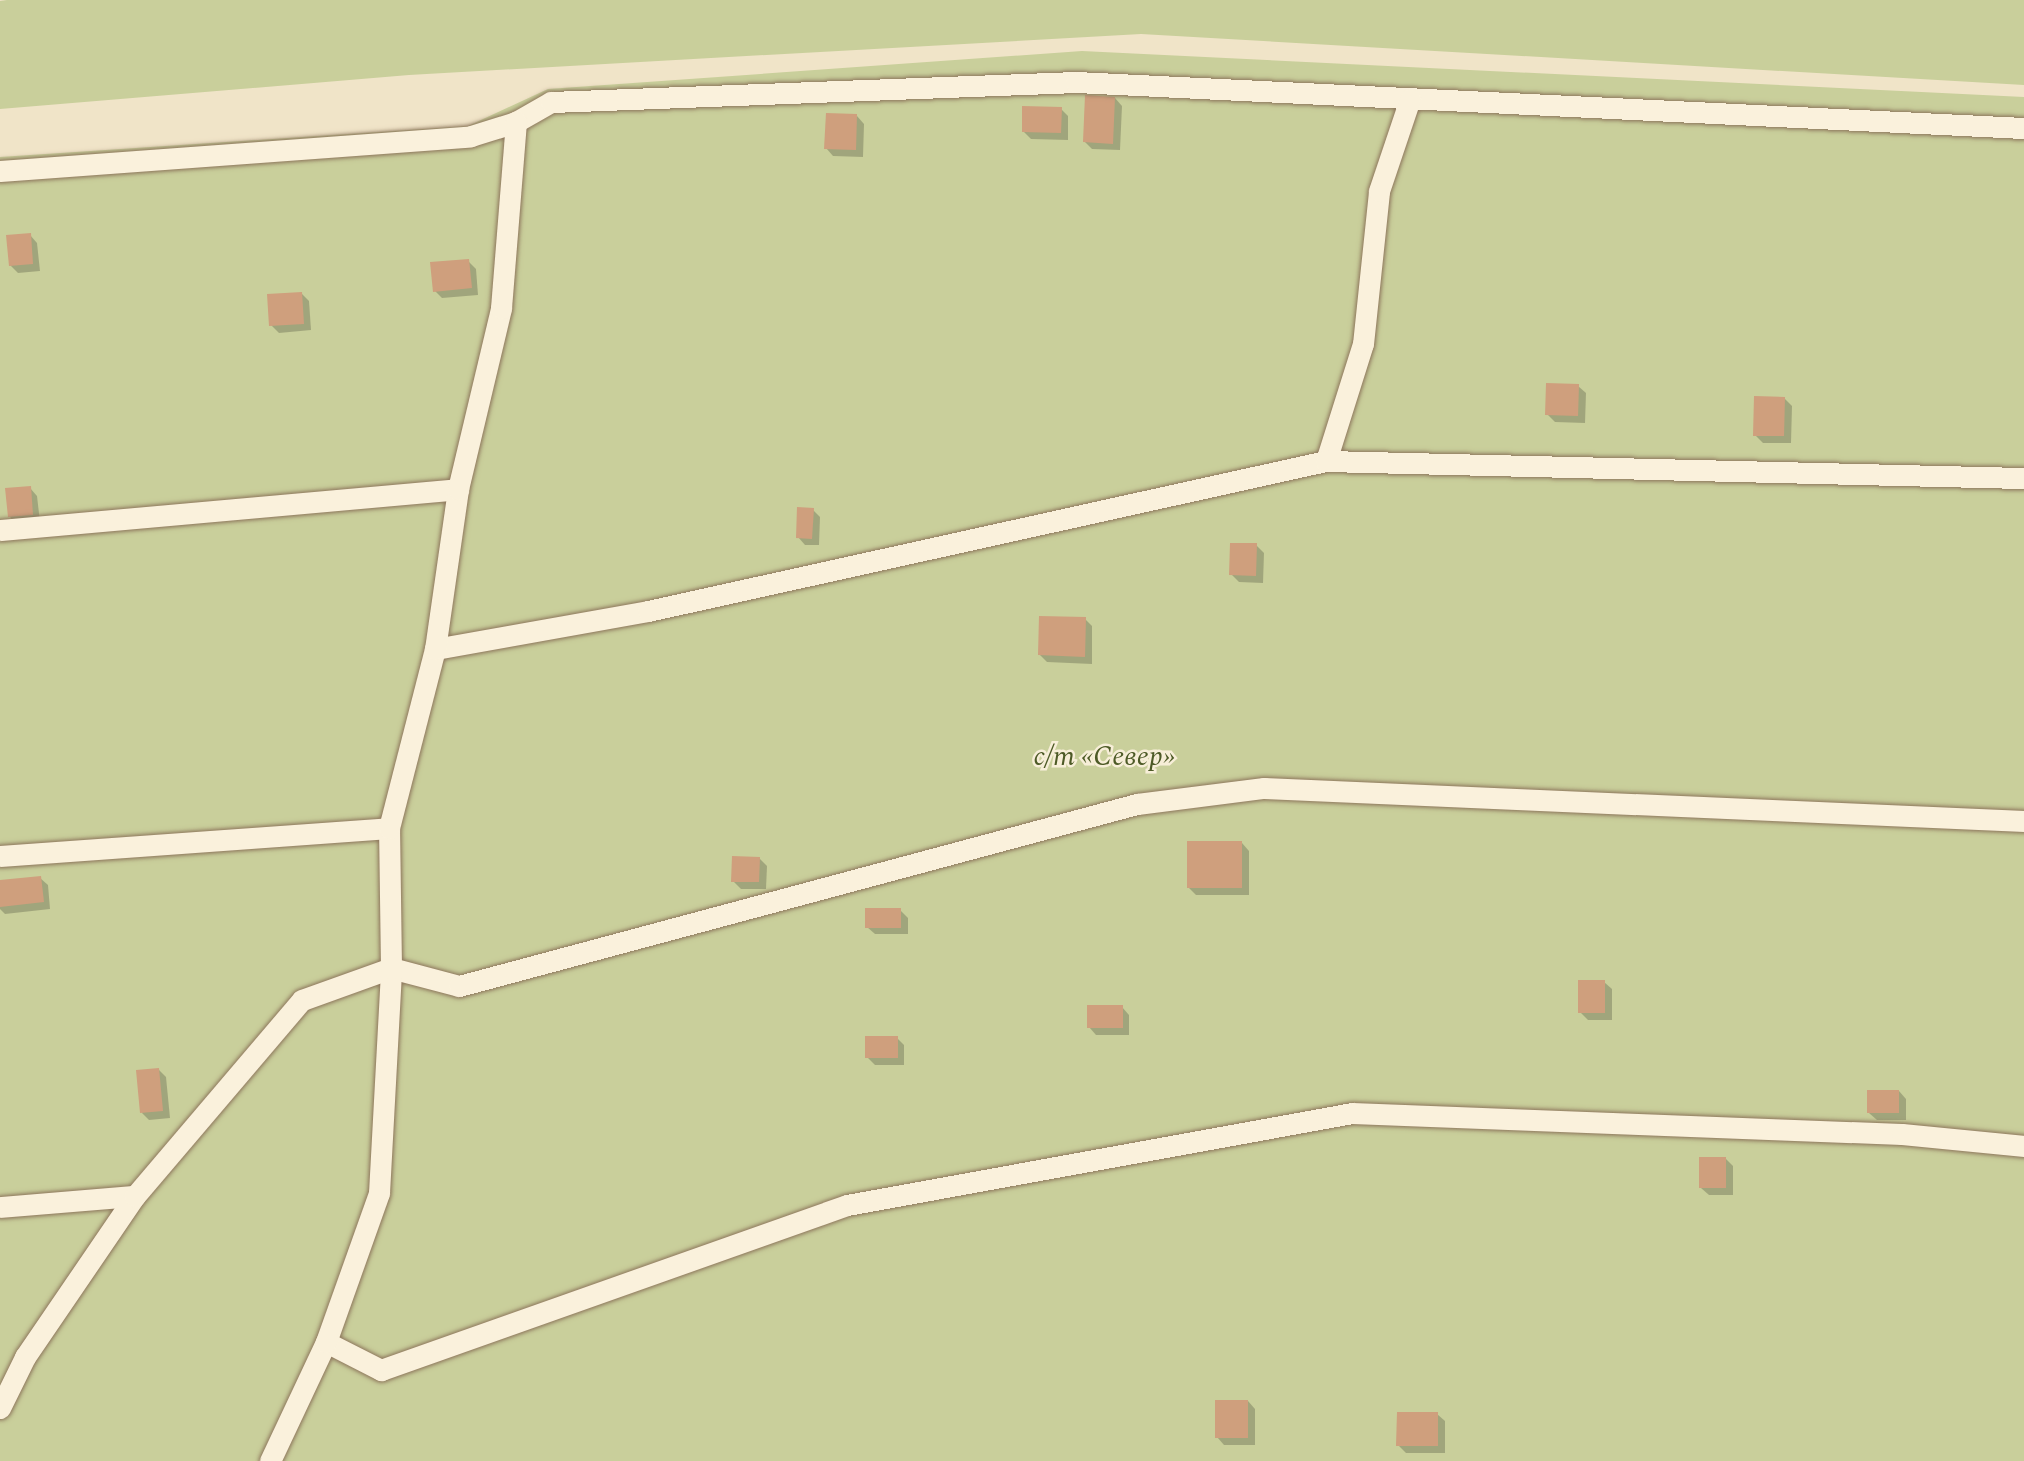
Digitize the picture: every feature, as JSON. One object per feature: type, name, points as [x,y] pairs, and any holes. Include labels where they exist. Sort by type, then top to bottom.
[{"type":"lane","points":[[0,171],[471,136],[516,122],[551,102],[1076,82],[2024,128]]},
{"type":"lane","points":[[1326,461],[1363,344],[1379,191],[1410,99]]},
{"type":"lane","points":[[270,1461],[326,1342],[379,1193],[391,968],[389,828],[435,649],[458,489],[502,308],[516,122]]},
{"type":"lane","points":[[435,649],[648,611],[1326,461],[2024,478]]},
{"type":"lane","points":[[0,530],[458,489]]},
{"type":"lane","points":[[0,1408],[24,1357],[135,1196],[302,1000],[391,968],[459,986],[1137,804],[1264,788],[2024,821]]},
{"type":"lane","points":[[0,856],[389,828]]},
{"type":"lane","points":[[326,1342],[381,1370],[847,1205],[1352,1113],[1902,1134],[2024,1146]]},
{"type":"lane","points":[[0,1207],[135,1196]]},
{"type":"green space","points":[[2024,0],[2024,85],[1141,34],[409,75],[0,109],[0,1]]},
{"type":"green space","name":"с/т «Север»","points":[[1082,51],[2024,97],[2024,1461],[0,1461],[0,157],[468,126],[548,89]]},
{"type":"building","points":[[1085,95],[1115,97],[1113,144],[1083,142]]},
{"type":"building","points":[[1022,106],[1062,107],[1061,133],[1022,132]]},
{"type":"building","points":[[826,113],[857,114],[856,150],[824,149]]},
{"type":"building","points":[[31,233],[33,264],[9,266],[6,235]]},
{"type":"building","points":[[469,259],[472,288],[433,292],[430,262]]},
{"type":"building","points":[[302,292],[304,324],[269,326],[267,294]]},
{"type":"building","points":[[1546,383],[1579,384],[1578,416],[1545,415]]},
{"type":"building","points":[[1754,396],[1785,397],[1784,436],[1753,436]]},
{"type":"building","points":[[31,486],[33,515],[8,517],[5,488]]},
{"type":"building","points":[[797,507],[814,508],[812,539],[796,538]]},
{"type":"building","points":[[1230,543],[1257,543],[1256,576],[1229,575]]},
{"type":"building","points":[[1039,616],[1086,617],[1085,657],[1038,655]]},
{"type":"building","points":[[1187,841],[1242,841],[1242,888],[1187,888]]},
{"type":"building","points":[[732,856],[760,857],[759,882],[731,882]]},
{"type":"building","points":[[41,876],[44,902],[0,907],[0,880]]},
{"type":"building","points":[[865,908],[901,908],[901,928],[865,928]]},
{"type":"building","points":[[1578,980],[1605,980],[1605,1013],[1578,1013]]},
{"type":"building","points":[[1087,1005],[1123,1005],[1123,1028],[1087,1028]]},
{"type":"building","points":[[865,1036],[898,1036],[898,1058],[865,1058]]},
{"type":"building","points":[[159,1068],[163,1111],[140,1113],[136,1070]]},
{"type":"building","points":[[1867,1090],[1899,1090],[1899,1113],[1867,1113]]},
{"type":"building","points":[[1699,1157],[1726,1157],[1726,1188],[1699,1188]]},
{"type":"building","points":[[1215,1400],[1248,1400],[1248,1438],[1215,1438]]},
{"type":"building","points":[[1397,1412],[1438,1412],[1438,1446],[1396,1446]]}]
